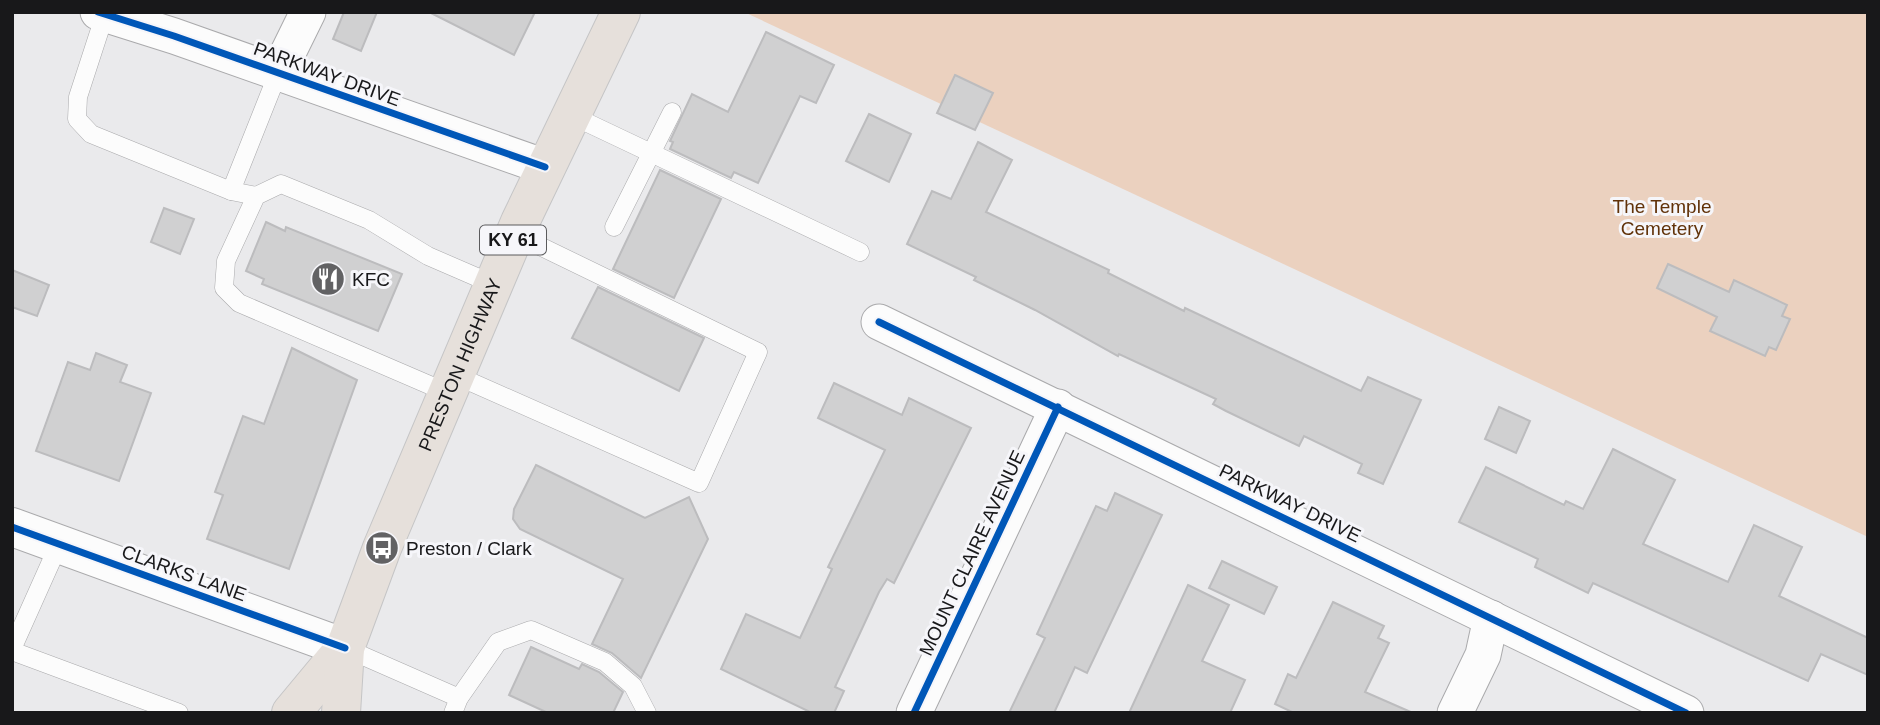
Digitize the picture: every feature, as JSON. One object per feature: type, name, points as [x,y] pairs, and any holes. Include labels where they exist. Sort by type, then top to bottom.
[{"type":"main road","name":"PRESTON HIGHWAY","points":[[345,648],[382,548],[515,234],[621,12]]},
{"type":"main road","name":"KY 61","points":[[290,713],[345,648]]},
{"type":"main road","name":"KY 61","points":[[341,713],[345,648]]},
{"type":"street","points":[[278,73],[307,12]]},
{"type":"street","name":"PARKWAY DRIVE","points":[[102,13],[545,167]]},
{"type":"street","name":"PARKWAY DRIVE","points":[[879,322],[1686,713]]},
{"type":"street","name":"MOUNT CLAIRE AVENUE","points":[[914,713],[1058,407]]},
{"type":"street","name":"CLARKS LANE","points":[[12,527],[345,648]]},
{"type":"street","points":[[1455,713],[1483,654],[1491,618]]},
{"type":"lane","points":[[102,13],[78,97],[77,119],[91,134],[231,191],[256,196],[281,184],[369,220],[428,256],[495,285]]},
{"type":"lane","points":[[231,191],[278,73]]},
{"type":"lane","points":[[614,227],[672,112]]},
{"type":"lane","points":[[573,116],[860,252]]},
{"type":"lane","points":[[256,196],[226,261],[224,288],[239,303],[452,384],[699,483],[758,352],[515,234]]},
{"type":"lane","points":[[59,544],[12,650],[179,713]]},
{"type":"lane","points":[[345,648],[456,705],[498,642],[531,630],[606,662],[633,686],[646,713]]},
{"type":"green space","name":"The Temple Cemetery","points":[[744,12],[1868,12],[1868,537]]},
{"type":"building","points":[[344,12],[377,12],[361,51],[333,39]]},
{"type":"building","points":[[429,12],[535,12],[514,55]]},
{"type":"building","points":[[766,32],[834,65],[816,103],[800,96],[758,183],[734,172],[731,178],[670,149],[673,142],[670,141],[692,94],[728,112]]},
{"type":"building","points":[[955,75],[993,93],[975,130],[937,113]]},
{"type":"building","points":[[869,114],[911,134],[889,182],[846,161]]},
{"type":"building","points":[[978,142],[1012,160],[986,212],[1109,270],[1108,273],[1184,311],[1185,308],[1361,391],[1368,377],[1421,400],[1383,484],[1358,473],[1362,464],[1304,436],[1299,446],[1226,411],[1213,404],[1216,399],[1119,354],[1118,356],[974,280],[976,277],[907,244],[932,191],[951,199]]},
{"type":"building","points":[[660,170],[721,199],[674,298],[613,269]]},
{"type":"building","points":[[164,208],[194,219],[180,254],[151,242]]},
{"type":"building","points":[[266,222],[285,231],[286,227],[402,274],[378,331],[262,284],[264,279],[246,271]]},
{"type":"building","points":[[1668,264],[1729,292],[1734,280],[1787,305],[1782,316],[1790,319],[1776,350],[1769,347],[1765,356],[1710,331],[1717,317],[1657,288]]},
{"type":"building","points":[[12,270],[49,285],[37,316],[12,307]]},
{"type":"building","points":[[598,287],[704,338],[679,391],[572,338]]},
{"type":"building","points":[[292,348],[357,380],[289,569],[207,539],[223,495],[215,492],[243,416],[264,424]]},
{"type":"building","points":[[96,353],[127,365],[120,382],[151,393],[119,481],[36,451],[68,362],[90,370]]},
{"type":"building","points":[[834,383],[902,415],[909,398],[971,428],[894,583],[887,579],[879,592],[835,687],[844,691],[834,713],[812,713],[721,669],[746,614],[800,638],[832,569],[828,567],[885,450],[818,418]]},
{"type":"building","points":[[1499,407],[1530,421],[1516,453],[1485,439]]},
{"type":"building","points":[[1613,449],[1675,480],[1643,544],[1728,582],[1754,525],[1802,547],[1779,596],[1868,638],[1868,675],[1821,654],[1808,681],[1593,583],[1588,593],[1535,567],[1538,559],[1459,522],[1486,467],[1564,505],[1566,501],[1583,509]]},
{"type":"building","points":[[536,465],[645,518],[689,497],[708,539],[641,678],[612,653],[592,644],[623,579],[520,529],[513,519],[514,509]]},
{"type":"building","points":[[1115,493],[1162,515],[1087,673],[1075,667],[1054,713],[1009,713],[1045,638],[1037,634],[1096,506],[1107,511]]},
{"type":"building","points":[[1222,561],[1277,587],[1264,614],[1209,588]]},
{"type":"building","points":[[1188,585],[1229,605],[1202,661],[1245,680],[1230,713],[1129,713]]},
{"type":"building","points":[[1333,602],[1384,626],[1378,638],[1389,643],[1365,692],[1413,713],[1294,713],[1275,704],[1288,674],[1296,678]]},
{"type":"building","points":[[531,647],[579,669],[582,664],[599,672],[623,692],[613,713],[548,713],[509,695]]},
{"type":"cycle path","points":[[98,12],[174,36],[545,167]]},
{"type":"cycle path","points":[[879,322],[1686,713]]},
{"type":"cycle path","points":[[914,713],[1058,407]]},
{"type":"cycle path","points":[[12,527],[345,648]]},
{"type":"place","name":"KFC","points":[[328,279]]},
{"type":"place","name":"Preston / Clark","points":[[382,548]]}]
